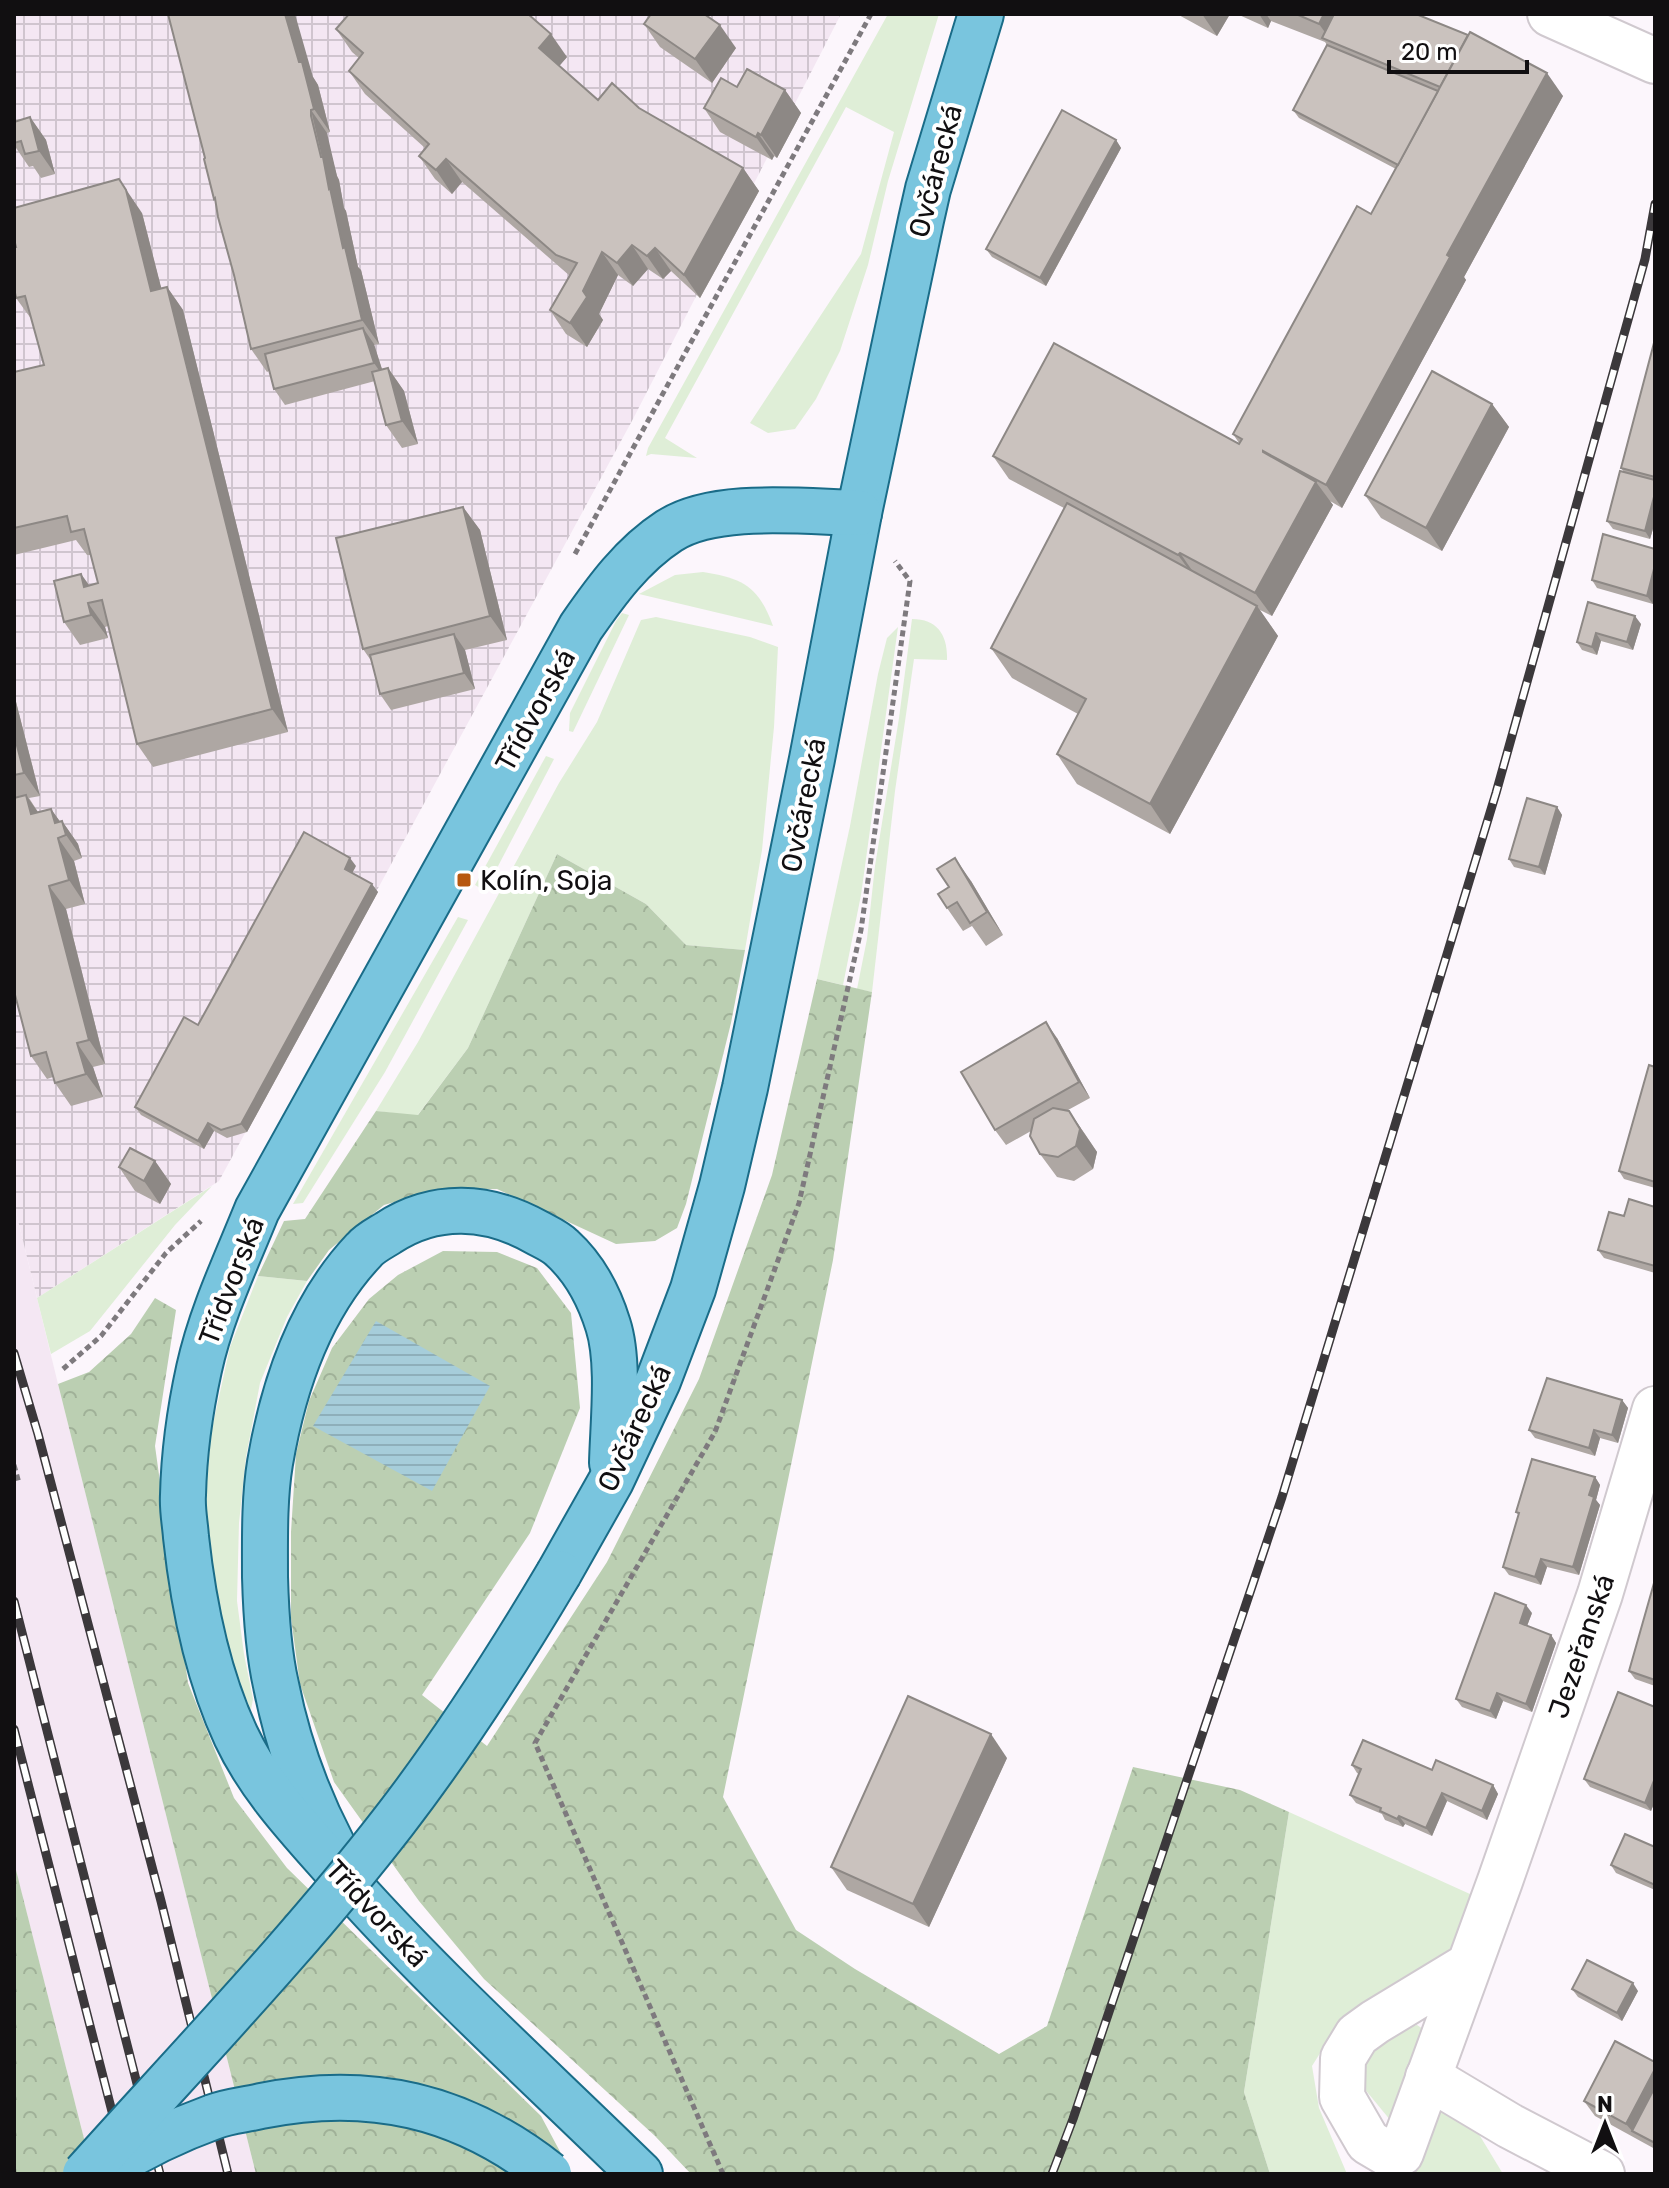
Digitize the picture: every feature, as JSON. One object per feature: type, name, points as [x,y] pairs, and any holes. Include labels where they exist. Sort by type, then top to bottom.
[{"type":"main road","name":"Ovčárecká","points":[[85,2174],[273,1964],[393,1823],[451,1745],[559,1573],[611,1481],[658,1381],[693,1289],[722,1186],[745,1088],[859,513],[928,189],[981,14]]},
{"type":"main road","name":"Třídvorská","points":[[640,2174],[409,1950],[265,1787],[236,1736],[224,1706],[199,1619],[182,1498],[187,1437],[197,1381],[217,1309],[257,1210],[581,627],[609,588],[640,554],[671,529],[705,516],[747,511],[859,513]]},
{"type":"main road","points":[[357,1894],[316,1815],[290,1746],[275,1683],[266,1622],[265,1546],[270,1464],[285,1396],[306,1340],[332,1288],[366,1248],[407,1220],[446,1210],[485,1212],[525,1226],[561,1246],[590,1282],[609,1327],[615,1373],[611,1481]]},
{"type":"main road","points":[[97,2174],[140,2148],[215,2116],[290,2100],[352,2096],[407,2103],[454,2118],[498,2140],[549,2174]]},
{"type":"street","points":[[1550,14],[1655,61]]},
{"type":"street","name":"Jezeřanská","points":[[1469,1965],[1357,2035],[1343,2058],[1342,2097],[1368,2142],[1390,2155],[1401,2153],[1500,1881],[1600,1594],[1655,1409]]},
{"type":"street","points":[[1428,2077],[1510,2126],[1602,2174]]},
{"type":"path","points":[[723,2174],[535,1743],[715,1432],[799,1203],[861,930],[910,581],[859,513]]},
{"type":"path","points":[[63,1369],[101,1336],[166,1253],[205,1218]]},
{"type":"path","points":[[14,1465],[19,1483]]},
{"type":"shaded area","points":[[14,14],[841,14],[633,419],[219,1181],[37,1298],[14,1204]]},
{"type":"shaded area","points":[[14,1204],[256,2174],[93,2174],[14,1863]]},
{"type":"green space","points":[[888,14],[939,14],[888,181],[868,265],[840,351],[816,399],[795,429],[768,433],[750,423],[861,254],[894,132],[846,107],[665,438],[697,458],[646,456],[648,448]]},
{"type":"green space","points":[[703,572],[729,577],[748,587],[762,602],[773,626],[639,594],[675,575]]},
{"type":"green space","points":[[622,613],[629,615],[573,732],[569,731],[570,713]]},
{"type":"green space","points":[[656,617],[750,637],[778,647],[762,850],[745,950],[686,945],[646,904],[557,854],[468,1048],[417,1116],[376,1111],[418,1042],[559,783],[597,722],[641,620]]},
{"type":"green space","points":[[912,619],[929,622],[940,630],[946,643],[947,660],[914,659],[872,992],[857,989],[867,939]]},
{"type":"green space","points":[[898,627],[861,895],[843,985],[817,979],[878,674],[887,638]]},
{"type":"green space","points":[[546,756],[554,759],[485,891],[475,885]]},
{"type":"green space","points":[[557,854],[646,904],[686,945],[745,950],[731,1023],[686,1204],[677,1228],[655,1241],[616,1244],[497,1189],[437,1190],[384,1205],[329,1250],[307,1281],[258,1276],[284,1221],[305,1219],[376,1111],[418,1115],[468,1048]]},
{"type":"green space","points":[[458,917],[468,920],[385,1072],[303,1203],[293,1204]]},
{"type":"green space","points":[[817,979],[872,992],[833,1260],[723,1797],[796,1930],[855,1969],[999,2054],[1047,2026],[1133,1767],[1240,1790],[1289,1812],[1244,2092],[1270,2174],[691,2174],[655,2136],[484,1979],[419,1901],[334,1782],[300,1684],[291,1618],[291,1532],[296,1454],[309,1401],[332,1348],[369,1299],[398,1275],[443,1251],[497,1252],[537,1268],[571,1313],[580,1408],[530,1533],[422,1695],[487,1746],[607,1562],[699,1379],[772,1175]]},
{"type":"green space","points":[[212,1186],[175,1225],[90,1331],[51,1354],[37,1298]]},
{"type":"green space","points":[[258,1276],[307,1281],[287,1317],[260,1383],[246,1457],[239,1523],[237,1601],[253,1699],[251,1710],[233,1668],[207,1555],[206,1486],[211,1433],[230,1347]]},
{"type":"green space","points":[[155,1298],[176,1310],[155,1446],[188,1683],[234,1798],[287,1868],[541,2116],[572,2174],[256,2174],[58,1384],[89,1372],[131,1334]]},
{"type":"green space","points":[[1289,1812],[1481,1899],[1462,1940],[1423,1969],[1341,2020],[1312,2066],[1319,2108],[1347,2174],[1270,2174],[1244,2092]]},
{"type":"green space","points":[[15,1866],[93,2174],[14,2174]]},
{"type":"green space","points":[[1417,2025],[1429,2033],[1391,2121],[1363,2087],[1365,2048],[1383,2034]]},
{"type":"green space","points":[[1443,2106],[1460,2106],[1503,2174],[1414,2174]]},
{"type":"water","points":[[376,1321],[490,1386],[432,1491],[313,1426]]},
{"type":"building","points":[[168,14],[285,14],[314,109],[311,116],[362,320],[251,349]]},
{"type":"building","points":[[349,14],[528,14],[551,34],[539,48],[598,100],[612,83],[639,108],[743,168],[684,275],[655,248],[647,256],[632,245],[617,263],[602,252],[583,291],[587,297],[570,323],[550,310],[577,263],[556,255],[446,159],[436,170],[419,156],[429,144],[349,71],[363,53],[336,29]]},
{"type":"building","points":[[651,14],[704,14],[720,25],[695,59],[644,24]]},
{"type":"building","points":[[1296,14],[1324,14],[1319,24]]},
{"type":"building","points":[[1334,14],[1416,14],[1468,35],[1440,87],[1322,38]]},
{"type":"building","points":[[1470,32],[1547,73],[1326,485],[1263,451],[1316,482],[1255,593],[993,456],[1054,343],[1239,444],[1242,439],[1233,434],[1357,206],[1371,214]]},
{"type":"building","points":[[1327,45],[1438,91],[1398,165],[1293,110]]},
{"type":"building","points":[[747,69],[785,90],[761,135],[758,133],[756,137],[704,108],[721,78],[737,87]]},
{"type":"building","points":[[1062,110],[1116,140],[1040,278],[986,249]]},
{"type":"building","points":[[30,117],[39,151],[25,154],[21,141],[14,143],[14,122]]},
{"type":"building","points":[[119,179],[126,190],[151,291],[167,287],[272,709],[137,744],[102,600],[88,603],[91,615],[64,622],[54,581],[81,574],[84,587],[98,583],[84,529],[71,532],[67,516],[14,528],[14,372],[44,365],[25,296],[16,298],[14,288],[14,208]]},
{"type":"building","points":[[363,328],[374,363],[274,389],[265,354]]},
{"type":"building","points":[[1655,339],[1655,477],[1621,468]]},
{"type":"building","points":[[388,368],[402,421],[386,425],[372,372]]},
{"type":"building","points":[[1432,371],[1492,404],[1426,528],[1365,495]]},
{"type":"building","points":[[1620,471],[1655,480],[1655,493],[1645,531],[1607,521]]},
{"type":"building","points":[[1067,503],[1257,606],[1150,804],[1057,754],[1086,699],[991,648]]},
{"type":"building","points":[[463,507],[490,616],[363,649],[336,538]]},
{"type":"building","points":[[1603,534],[1655,549],[1655,565],[1647,596],[1592,580]]},
{"type":"building","points":[[1588,602],[1635,616],[1627,642],[1596,633],[1592,647],[1577,642]]},
{"type":"building","points":[[454,634],[464,673],[380,694],[370,655]]},
{"type":"building","points":[[14,734],[24,773],[14,775]]},
{"type":"building","points":[[26,795],[31,814],[51,809],[55,823],[62,821],[66,835],[58,838],[69,880],[49,886],[89,1040],[77,1043],[86,1074],[55,1083],[46,1052],[31,1056],[14,991],[14,798]]},
{"type":"building","points":[[1527,798],[1557,807],[1539,867],[1509,859]]},
{"type":"building","points":[[304,832],[350,858],[345,869],[372,884],[241,1124],[221,1130],[208,1123],[198,1141],[135,1107],[184,1017],[198,1025]]},
{"type":"building","points":[[955,858],[987,912],[970,923],[957,902],[947,908],[938,894],[949,887],[937,869]]},
{"type":"building","points":[[1046,1022],[1079,1082],[995,1130],[961,1072]]},
{"type":"building","points":[[1649,1065],[1655,1067],[1655,1182],[1619,1171]]},
{"type":"building","points":[[1053,1108],[1069,1111],[1080,1129],[1076,1146],[1058,1157],[1040,1154],[1030,1136],[1034,1119]]},
{"type":"building","points":[[130,1148],[155,1161],[144,1181],[119,1167]]},
{"type":"building","points":[[1629,1199],[1655,1207],[1655,1266],[1598,1250],[1609,1212],[1624,1216]]},
{"type":"building","points":[[1547,1378],[1622,1400],[1612,1435],[1594,1430],[1589,1448],[1529,1430]]},
{"type":"building","points":[[1532,1459],[1595,1477],[1589,1495],[1594,1497],[1573,1567],[1541,1559],[1535,1577],[1503,1567]]},
{"type":"building","points":[[1655,1583],[1655,1680],[1629,1671]]},
{"type":"building","points":[[1495,1593],[1526,1605],[1520,1623],[1551,1635],[1526,1704],[1497,1693],[1490,1711],[1456,1699]]},
{"type":"building","points":[[1618,1692],[1655,1707],[1655,1778],[1645,1803],[1584,1779]]},
{"type":"building","points":[[908,1696],[991,1734],[913,1904],[831,1867]]},
{"type":"building","points":[[1363,1740],[1432,1770],[1436,1760],[1493,1785],[1482,1811],[1442,1793],[1426,1828],[1399,1816],[1397,1819],[1380,1811],[1381,1808],[1350,1795],[1361,1769],[1352,1765]]},
{"type":"building","points":[[1625,1834],[1655,1847],[1655,1885],[1611,1865]]},
{"type":"building","points":[[1587,1960],[1633,1983],[1617,2013],[1572,1989]]},
{"type":"building","points":[[1615,2041],[1655,2062],[1655,2069],[1626,2124],[1584,2101]]},
{"type":"building","points":[[1655,2087],[1655,2143],[1632,2131]]},
{"type":"railway","points":[[1052,2174],[1282,1497],[1496,793],[1645,259],[1655,204]]},
{"type":"railway","points":[[14,1353],[161,1901],[228,2174]]},
{"type":"railway","points":[[14,1601],[160,2174]]},
{"type":"railway","points":[[14,1729],[128,2174]]},
{"type":"place","name":"Kolín, Soja","points":[[464,880]]}]
